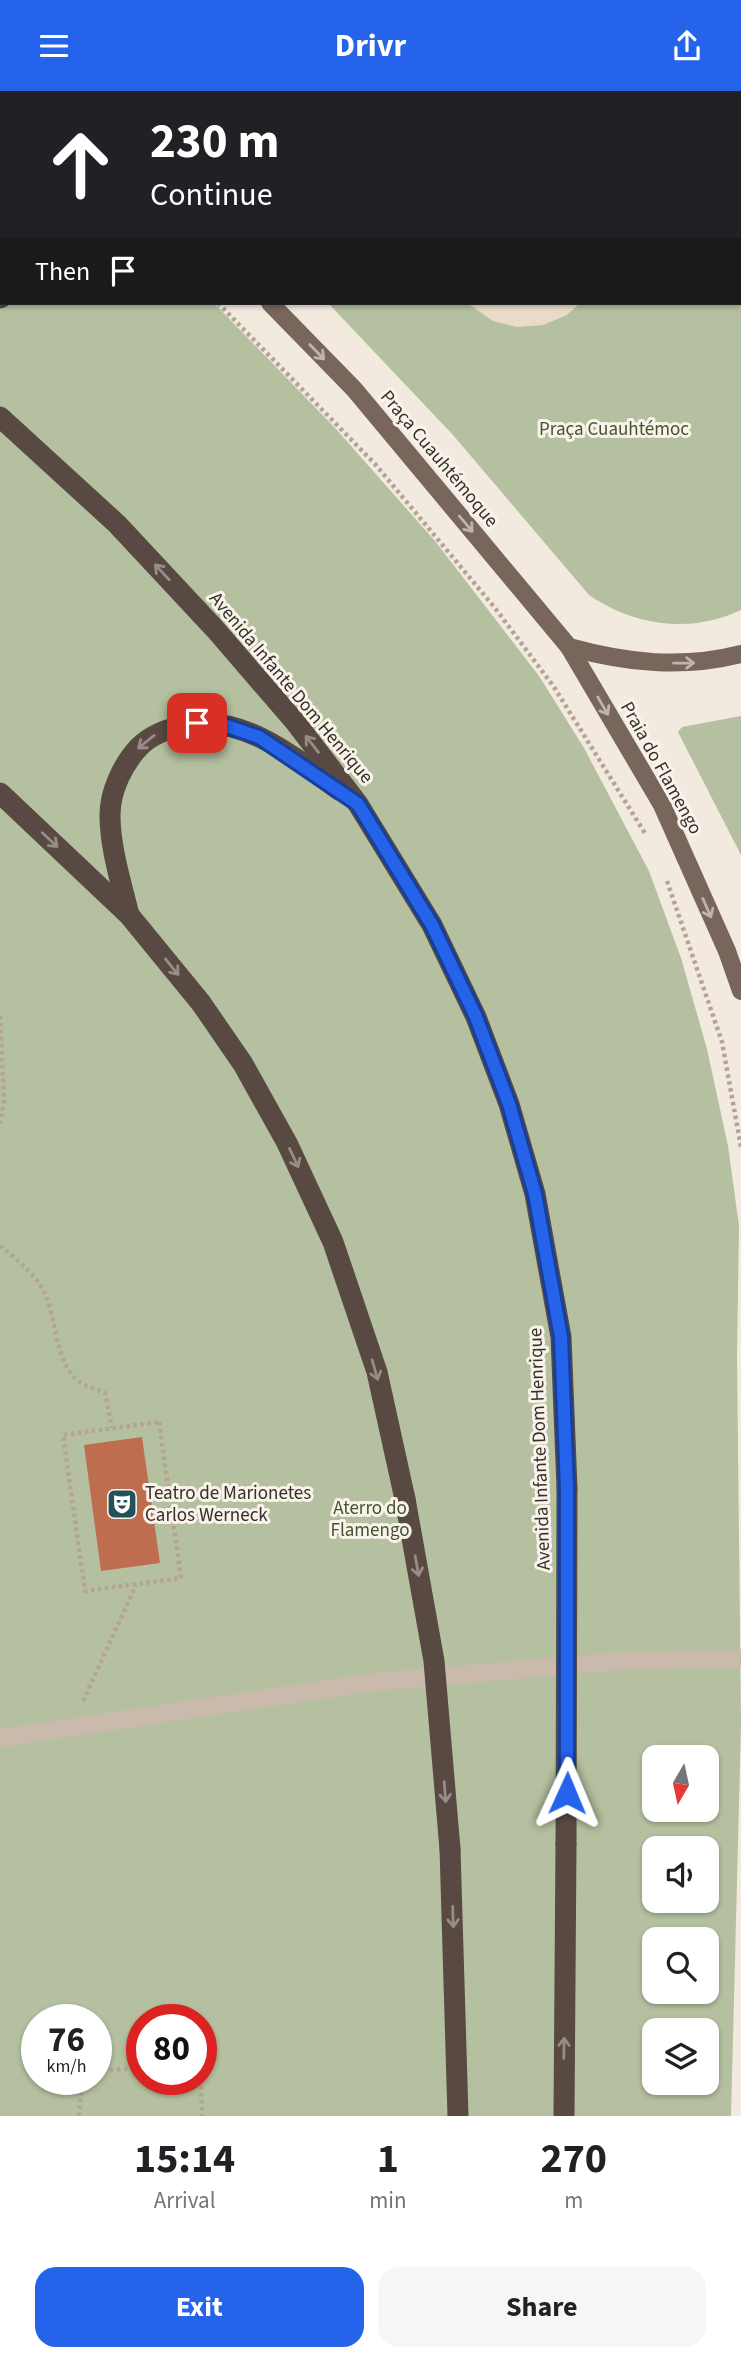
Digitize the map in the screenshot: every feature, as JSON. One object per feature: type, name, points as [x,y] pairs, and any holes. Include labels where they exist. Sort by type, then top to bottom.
[{"type":"highway","name":"Avenida Infante Dom Henrique","points":[[0,417],[117,524],[215,629],[296,723],[358,804],[432,925],[476,1017],[509,1104],[535,1194],[561,1337],[567,1488],[564,2116]]},
{"type":"highway","points":[[129,915],[111,840],[110,812],[114,789],[130,758],[149,738],[173,728],[197,723],[218,723],[245,730],[272,743],[358,804]]},
{"type":"highway","points":[[0,793],[129,915],[201,1003],[243,1063],[287,1143],[333,1242],[377,1372],[405,1499],[434,1661],[450,1849],[458,2116]]},
{"type":"main road","name":"Praça Cuauhtémoque","points":[[272,305],[354,389],[569,647]]},
{"type":"main road","points":[[569,647],[651,664],[696,663],[741,654]]},
{"type":"main road","name":"Praia do Flamengo","points":[[569,647],[662,806],[727,951],[741,991]]},
{"type":"street","points":[[0,1738],[374,1682],[622,1661],[741,1658]]},
{"type":"path","points":[[220,305],[375,464],[495,608],[554,687],[649,839]]},
{"type":"path","points":[[666,876],[722,1042],[741,1147]]},
{"type":"path","points":[[0,1016],[4,1100],[0,1124]]},
{"type":"path","points":[[0,1246],[19,1261],[41,1288],[55,1320],[65,1364],[77,1380],[105,1393],[112,1428]]},
{"type":"path","points":[[159,1422],[181,1578],[136,1584],[85,1591],[62,1435],[159,1422]]},
{"type":"path","points":[[72,1727],[136,1584]]},
{"type":"path","points":[[79,2116],[81,2095]]},
{"type":"path","points":[[201,2095],[202,2116]]},
{"type":"green space","name":"Aterro do Flamengo","points":[[0,305],[216,305],[336,429],[435,541],[539,676],[584,748],[649,871],[681,958],[707,1049],[728,1146],[739,1226],[737,1356],[741,1724],[731,2116],[0,2116]]},
{"type":"green space","name":"Praça Cuauhtémoc","points":[[330,305],[741,305],[741,610],[722,618],[683,624],[644,620],[606,606],[589,595],[453,435]]},
{"type":"green space","points":[[741,716],[741,855],[678,732],[682,727]]},
{"type":"shaded area","points":[[470,305],[578,305],[567,315],[543,325],[517,327],[493,321]]},
{"type":"building","name":"Teatro de Marionetes Carlos Werneck","points":[[142,1437],[160,1563],[101,1571],[84,1445]]},
{"type":"place","name":"Teatro de Marionetes Carlos Werneck","points":[[122,1504]]},
{"type":"route","points":[[197,723],[218,723],[245,730],[272,743],[358,804],[432,925],[476,1017],[509,1104],[535,1194],[561,1337],[567,1488],[567,1793]]}]
